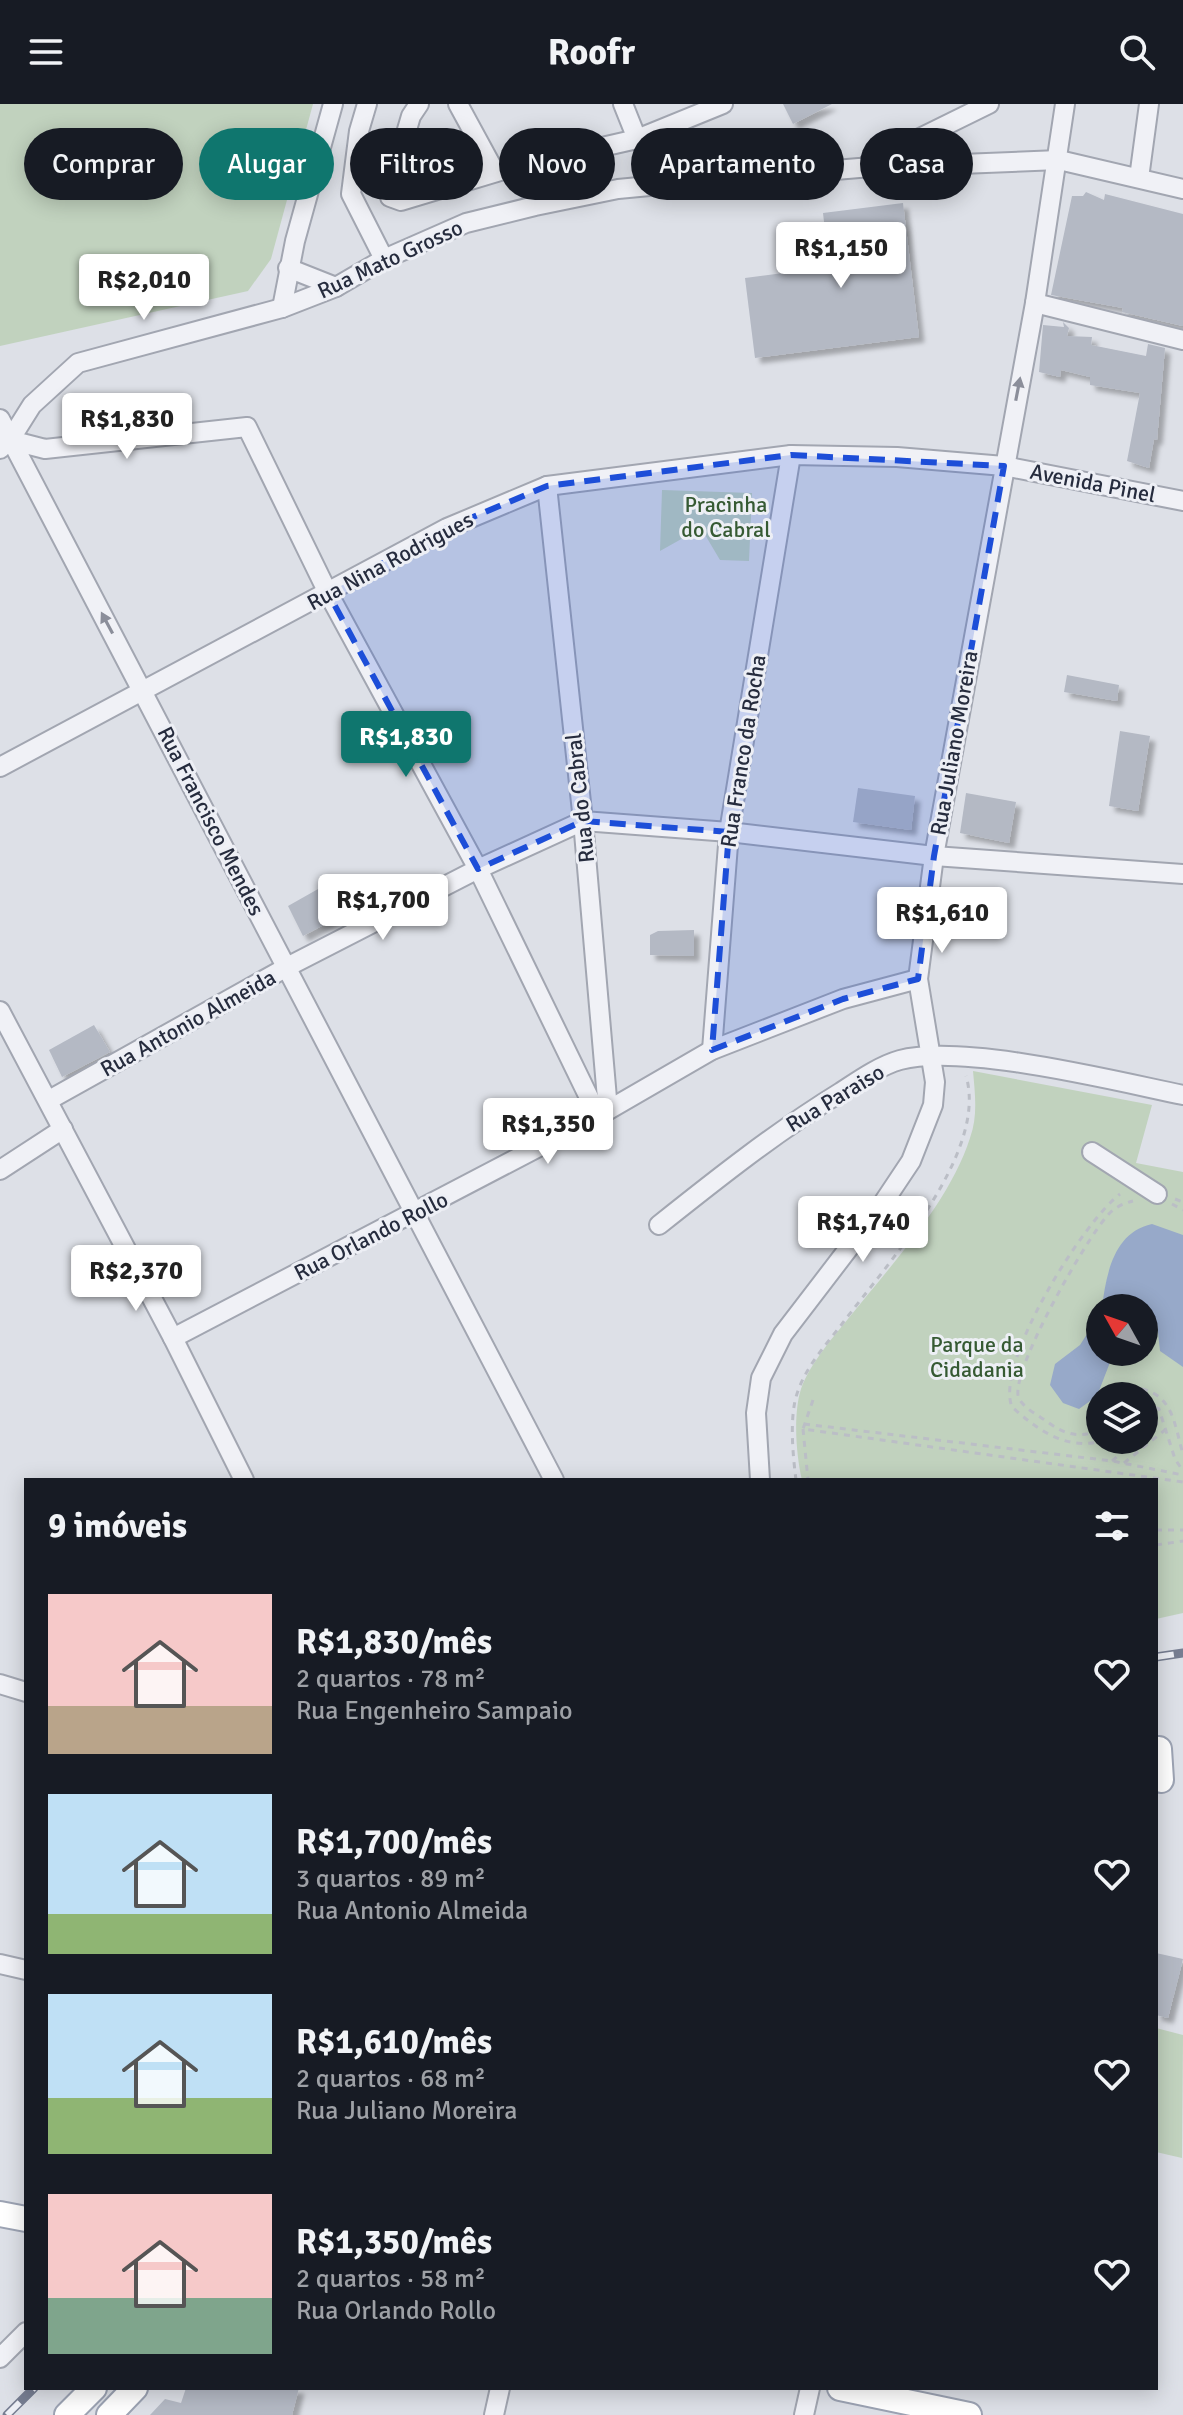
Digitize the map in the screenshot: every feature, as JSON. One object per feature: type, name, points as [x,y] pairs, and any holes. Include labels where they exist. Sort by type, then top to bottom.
[{"type":"main road","points":[[1166,1749],[1167,1780]]},
{"type":"main road","points":[[0,2214],[24,2219]]},
{"type":"main road","points":[[67,2415],[92,2390]]},
{"type":"main road","points":[[109,2415],[133,2390]]},
{"type":"main road","points":[[850,2390],[969,2415]]},
{"type":"street","points":[[282,308],[288,268],[333,104]]},
{"type":"street","points":[[367,104],[359,131],[351,194],[384,259]]},
{"type":"street","points":[[419,104],[411,116],[393,167],[390,197],[407,202],[495,172],[631,140]]},
{"type":"street","points":[[458,104],[495,172]]},
{"type":"street","points":[[623,104],[633,128]]},
{"type":"street","points":[[664,128],[723,104]]},
{"type":"street","name":"Rua Mato Grosso","points":[[945,128],[989,104]]},
{"type":"street","name":"Rua Juliano Moreira","points":[[760,1478],[756,1413],[761,1378],[783,1334],[881,1206],[911,1161],[933,1105],[931,1055],[918,979],[934,856],[1035,303],[1059,160],[1065,104]]},
{"type":"street","points":[[1139,178],[1149,104]]},
{"type":"street","name":"Rua Mato Grosso","points":[[973,163],[1059,160],[1183,189]]},
{"type":"street","name":"Rua Mato Grosso","points":[[5,445],[32,405],[78,363],[282,308],[336,287],[384,259],[466,223],[618,189],[859,168]]},
{"type":"street","points":[[288,268],[336,287]]},
{"type":"street","points":[[1035,303],[1183,340]]},
{"type":"street","name":"Rua Francisco Mendes","points":[[0,419],[5,445],[144,692],[553,1478]]},
{"type":"street","points":[[5,445],[45,449],[247,427],[328,593],[478,869],[603,1113]]},
{"type":"street","name":"Rua Nina Rodrigues","points":[[0,767],[447,528],[547,486],[791,455],[897,457],[1004,466]]},
{"type":"street","name":"Rua Franco da Rocha","points":[[712,1050],[729,832],[791,455]]},
{"type":"street","name":"Avenida Pinel","points":[[1004,466],[1183,501]]},
{"type":"street","name":"Rua do Cabral","points":[[547,486],[583,821],[603,1113]]},
{"type":"street","name":"Rua Antonio Almeida","points":[[49,1100],[287,967],[478,869],[583,821],[729,832],[934,856],[1183,874]]},
{"type":"street","name":"Rua Orlando Rollo","points":[[173,1338],[415,1214],[603,1113],[712,1050],[843,999],[918,979]]},
{"type":"street","points":[[0,1011],[173,1338],[243,1478]]},
{"type":"street","name":"Rua Paraiso","points":[[659,1225],[761,1143],[804,1114],[898,1060],[931,1055],[961,1057],[1034,1067],[1183,1095]]},
{"type":"street","points":[[0,1170],[63,1129]]},
{"type":"street","points":[[1091,1157],[1150,1198]]},
{"type":"street","points":[[0,1684],[24,1691]]},
{"type":"street","points":[[0,1964],[24,1970]]},
{"type":"street","points":[[0,2358],[24,2334]]},
{"type":"street","points":[[494,2415],[500,2390]]},
{"type":"street","points":[[804,2415],[810,2390]]},
{"type":"path","points":[[796,1478],[795,1402],[809,1367],[937,1193],[964,1136],[971,1091],[961,1057]]},
{"type":"path","points":[[964,1136],[971,1137]]},
{"type":"path","points":[[1086,1443],[1077,1445],[1057,1439],[1012,1407],[1008,1392],[1018,1352],[1055,1278],[1082,1235],[1106,1205],[1121,1194],[1183,1202]]},
{"type":"path","points":[[1086,1434],[1079,1436],[1059,1430],[1019,1399],[1020,1378],[1062,1289],[1096,1232],[1121,1204],[1150,1198],[1183,1210]]},
{"type":"path","points":[[1158,1397],[1168,1404],[1183,1454]]},
{"type":"path","points":[[808,1478],[804,1426],[813,1400]]},
{"type":"path","points":[[1158,1409],[1183,1473]]},
{"type":"path","points":[[1158,1422],[1161,1419]]},
{"type":"path","points":[[804,1426],[1112,1461],[1183,1473]]},
{"type":"path","points":[[804,1426],[1156,1478]]},
{"type":"path","points":[[1123,1463],[1165,1430]]},
{"type":"path","points":[[1112,1461],[1120,1454]]},
{"type":"path","points":[[1158,1478],[1183,1482]]},
{"type":"path","points":[[1158,1530],[1183,1530]]},
{"type":"path","points":[[1158,1545],[1183,1541]]},
{"type":"highlighted area","points":[[791,455],[1004,466],[934,856],[918,979],[843,999],[712,1050],[729,832],[583,821],[478,869],[328,593],[447,528],[547,486],[734,461]]},
{"type":"green space","points":[[0,104],[313,104],[306,128],[199,128],[199,200],[287,200],[271,259],[248,291],[0,346]]},
{"type":"green space","name":"Pracinha do Cabral","points":[[662,490],[752,493],[749,561],[720,560],[701,528],[660,551]]},
{"type":"green space","name":"Parque da Cidadania","points":[[973,1071],[1152,1105],[1136,1163],[1183,1172],[1183,1613],[1158,1619],[1158,1478],[802,1478],[796,1422],[798,1399],[805,1379],[831,1340],[935,1208],[961,1162],[974,1121]]},
{"type":"green space","points":[[1158,2029],[1183,2035],[1182,2158],[1158,2152]]},
{"type":"water","points":[[1152,1224],[1183,1235],[1183,1367],[1160,1351],[1158,1294],[1104,1294],[1114,1256],[1129,1236]]},
{"type":"water","points":[[1086,1336],[1086,1366],[1109,1366],[1102,1382],[1086,1382],[1086,1404],[1079,1409],[1063,1403],[1050,1385],[1055,1364],[1080,1345]]},
{"type":"building","points":[[783,104],[832,104],[793,124]]},
{"type":"building","points":[[1086,192],[1104,200],[1105,194],[1183,214],[1183,326],[1122,312],[1123,308],[1051,295],[1072,196],[1083,196]]},
{"type":"building","points":[[903,203],[919,337],[755,358],[745,278],[829,267],[823,213]]},
{"type":"building","points":[[1063,322],[1069,328],[1067,336],[1092,337],[1091,345],[1146,356],[1148,344],[1165,348],[1157,440],[1154,439],[1149,468],[1127,461],[1140,393],[1090,385],[1090,377],[1061,370],[1060,377],[1039,372],[1043,325],[1064,327]]},
{"type":"building","points":[[1067,675],[1119,685],[1117,701],[1064,692]]},
{"type":"building","points":[[1120,731],[1150,736],[1138,811],[1109,806]]},
{"type":"building","points":[[858,788],[915,796],[911,830],[853,822]]},
{"type":"building","points":[[966,793],[1016,802],[1009,843],[960,833]]},
{"type":"building","points":[[334,880],[350,911],[303,936],[288,906]]},
{"type":"building","points":[[694,930],[694,956],[650,955],[650,935],[658,931]]},
{"type":"building","points":[[94,1025],[110,1052],[62,1077],[49,1050]]},
{"type":"building","points":[[1158,1953],[1183,1959],[1168,2018],[1158,2016]]},
{"type":"building","points":[[185,2390],[298,2390],[292,2415],[150,2415],[165,2399],[181,2403]]},
{"type":"railway","points":[[1158,1657],[1183,1653]]},
{"type":"railway","points":[[7,2415],[32,2390]]}]
